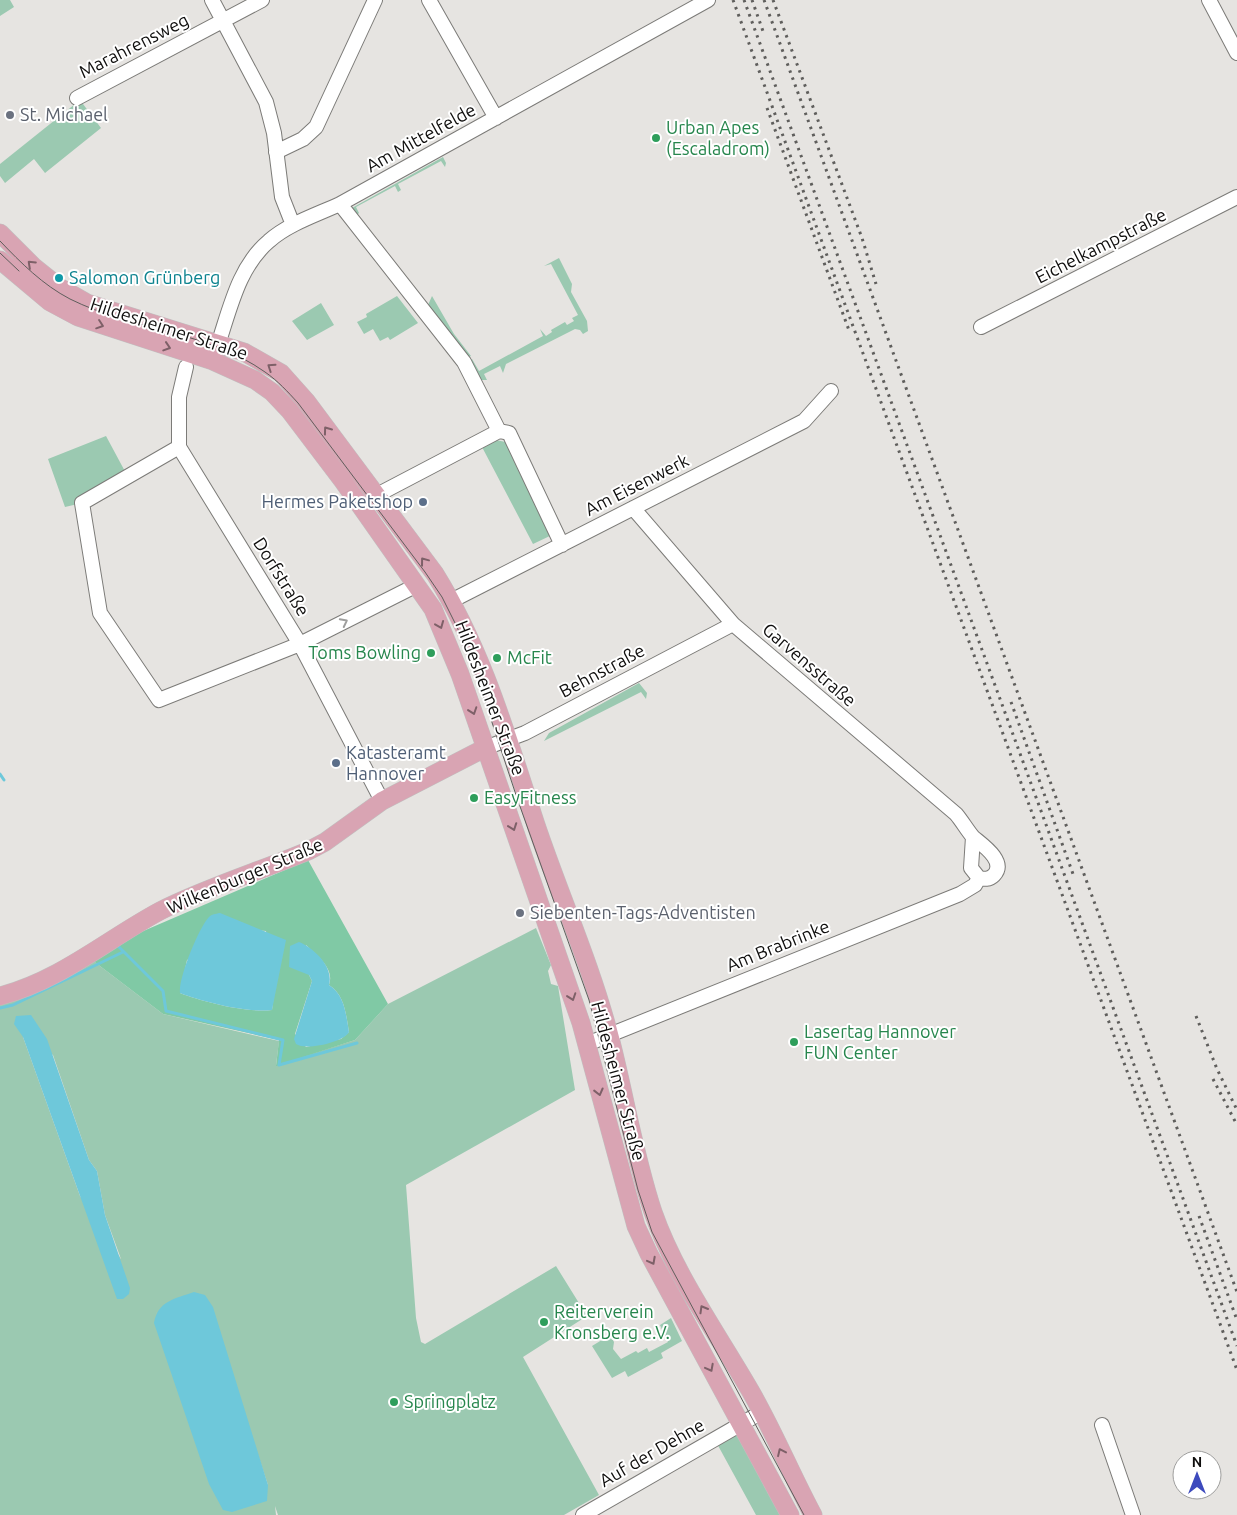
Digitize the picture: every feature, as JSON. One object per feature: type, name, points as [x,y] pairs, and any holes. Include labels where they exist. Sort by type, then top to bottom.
[{"type":"main road","name":"Hildesheimer Straße","points":[[0,233],[53,282],[87,303],[244,352],[281,373],[306,401],[435,574],[452,601],[481,667],[508,739],[609,1035],[638,1156],[659,1228],[678,1266],[762,1412],[813,1515]]},
{"type":"main road","name":"Hildesheimer Straße","points":[[0,260],[50,302],[78,317],[213,361],[255,380],[272,392],[290,411],[343,481],[434,609],[460,674],[587,1044],[636,1226],[739,1424],[790,1515]]},
{"type":"main road","name":"Wilkenburger Straße","points":[[0,996],[37,984],[66,970],[170,906],[308,852],[382,801],[486,748]]},
{"type":"street","points":[[212,0],[266,102],[276,152],[282,197],[293,225]]},
{"type":"street","name":"Marahrensweg","points":[[77,98],[262,0]]},
{"type":"street","points":[[276,152],[303,139],[316,127],[375,0]]},
{"type":"street","points":[[429,0],[496,118]]},
{"type":"street","name":"Am Mittelfelde","points":[[213,361],[244,272],[256,254],[269,240],[293,225],[340,204],[708,0]]},
{"type":"street","points":[[1209,0],[1237,53]]},
{"type":"street","name":"Eichelkampstraße","points":[[981,327],[1237,197]]},
{"type":"street","points":[[340,204],[464,362],[499,431]]},
{"type":"street","points":[[186,367],[179,397],[179,447],[82,503],[100,613],[159,700],[300,644],[417,586]]},
{"type":"street","name":"Am Eisenwerk","points":[[452,601],[804,421],[831,391]]},
{"type":"street","points":[[375,496],[499,431],[510,433],[562,545]]},
{"type":"street","name":"Dorfstraße","points":[[179,447],[300,644],[382,801]]},
{"type":"street","name":"Garvensstraße","points":[[633,508],[733,624],[956,814],[973,837],[987,846],[996,864],[994,874],[987,879],[979,878]]},
{"type":"street","name":"Behnstraße","points":[[486,748],[525,733],[733,624]]},
{"type":"street","points":[[973,837],[971,868],[979,878]]},
{"type":"street","name":"Am Brabrinke","points":[[587,1044],[960,894],[975,886],[979,878]]},
{"type":"street","points":[[739,1424],[762,1412]]},
{"type":"street","name":"Auf der Dehne","points":[[583,1515],[739,1424]]},
{"type":"street","points":[[1102,1425],[1133,1515]]},
{"type":"green space","points":[[0,0],[10,0],[14,7],[0,16]]},
{"type":"green space","points":[[80,100],[101,128],[45,173],[34,159],[5,183],[0,176],[0,164]]},
{"type":"green space","points":[[443,157],[446,163],[445,167],[441,161],[398,184],[401,190],[398,192],[395,186],[356,207],[359,213],[357,215],[352,208]]},
{"type":"green space","points":[[559,258],[572,284],[571,292],[587,321],[588,331],[583,334],[580,330],[575,329],[506,364],[503,373],[500,366],[484,374],[487,380],[480,380],[470,360],[472,359],[479,371],[543,336],[540,329],[546,336],[552,332],[551,330],[565,322],[567,325],[574,321],[572,318],[578,315],[551,264],[544,266]]},
{"type":"green space","points":[[397,296],[418,323],[390,340],[388,337],[380,341],[373,329],[364,334],[357,322],[367,317],[366,314]]},
{"type":"green space","points":[[432,296],[454,334],[471,356],[468,357],[428,305]]},
{"type":"green space","points":[[321,303],[334,325],[307,340],[292,321]]},
{"type":"green space","points":[[106,436],[128,477],[82,503],[65,507],[48,459]]},
{"type":"green space","points":[[496,440],[510,443],[554,534],[533,544],[482,447]]},
{"type":"green space","points":[[639,683],[647,693],[646,699],[641,692],[544,741],[549,733]]},
{"type":"green space","points":[[308,860],[388,1004],[355,1040],[276,1066],[279,1040],[163,1014],[92,960],[141,932]],"holes":[[[251,926],[255,930],[266,931],[275,986],[272,1010],[250,1010],[225,1006],[180,993],[187,960]],[[306,945],[320,958],[327,968],[330,979],[329,985],[342,1000],[349,1032],[341,1039],[306,1047],[295,1034],[312,981],[309,975]]]},
{"type":"green space","points":[[536,928],[551,965],[548,971],[551,984],[558,986],[575,1090],[406,1185],[416,1318],[421,1342],[425,1344],[556,1266],[587,1316],[523,1357],[599,1495],[564,1515],[278,1515],[275,1506],[276,1515],[0,1515],[0,996],[92,960],[163,1014],[279,1041],[276,1065],[355,1040],[388,1004]],"holes":[[[23,1037],[53,1055],[89,1160],[97,1171],[105,1215],[121,1259],[80,1196]],[[156,1312],[257,1452],[268,1485]]]},
{"type":"green space","points":[[671,1318],[682,1341],[661,1353],[663,1358],[628,1377],[625,1371],[612,1378],[592,1346],[610,1335],[614,1342],[613,1349],[621,1359],[636,1351],[638,1353],[647,1348],[649,1352],[668,1342],[660,1325]]},
{"type":"green space","points":[[739,1427],[787,1515],[756,1515],[715,1440]]},
{"type":"water","points":[[220,913],[286,940],[272,1010],[250,1010],[225,1006],[180,993],[182,977],[200,931],[209,917]]},
{"type":"water","points":[[299,942],[311,949],[322,959],[329,972],[329,985],[342,1000],[349,1032],[346,1036],[333,1042],[316,1046],[301,1046],[296,1044],[294,1039],[312,981],[309,975],[289,967],[290,946]]},
{"type":"water","points":[[31,1015],[47,1039],[89,1160],[97,1171],[105,1215],[130,1288],[129,1294],[123,1299],[117,1299],[23,1037],[14,1024],[16,1016]]},
{"type":"water","points":[[194,1292],[205,1295],[213,1307],[268,1485],[267,1501],[232,1512],[223,1510],[209,1484],[154,1323],[163,1305]]},
{"type":"waterway","points":[[0,774],[4,780]]},
{"type":"waterway","points":[[118,946],[163,991],[166,1011],[283,1040],[279,1065],[357,1043]]},
{"type":"waterway","points":[[0,1008],[13,1005],[123,952]]},
{"type":"tram line","points":[[0,241],[42,280],[70,299],[118,318],[194,339],[219,348],[243,358],[270,375],[298,403],[442,597],[474,668],[517,798],[589,1000],[638,1190],[652,1232],[804,1515]]},
{"type":"tram line","points":[[0,253],[19,271]]},
{"type":"railway","points":[[733,0],[1237,1370]]},
{"type":"railway","points":[[744,0],[1237,1346]]},
{"type":"railway","points":[[752,0],[764,34]]},
{"type":"railway","points":[[764,0],[1237,1292]]},
{"type":"railway","points":[[773,0],[862,238],[876,284]]},
{"type":"railway","points":[[767,108],[850,333]]},
{"type":"railway","points":[[1011,702],[1073,874]]},
{"type":"railway","points":[[1196,1016],[1217,1069],[1237,1110]]},
{"type":"railway","points":[[1213,1079],[1237,1125]]},
{"type":"railway","points":[[1199,1216],[1237,1320]]},
{"type":"place","name":"St. Michael","points":[[10,115]]},
{"type":"place","name":"Urban Apes (Escaladrom)","points":[[656,138]]},
{"type":"place","name":"Salomon Grünberg","points":[[59,278]]},
{"type":"place","name":"Hermes Paketshop","points":[[423,502]]},
{"type":"place","name":"Toms Bowling","points":[[431,653]]},
{"type":"place","name":"McFit","points":[[497,658]]},
{"type":"place","name":"Katasteramt Hannover","points":[[336,763]]},
{"type":"place","name":"EasyFitness","points":[[474,798]]},
{"type":"place","name":"Siebenten-Tags-Adventisten","points":[[520,913]]},
{"type":"place","name":"Lasertag Hannover FUN Center","points":[[794,1042]]},
{"type":"place","name":"Reiterverein Kronsberg e.V.","points":[[544,1322]]},
{"type":"place","name":"Springplatz","points":[[394,1402]]}]
